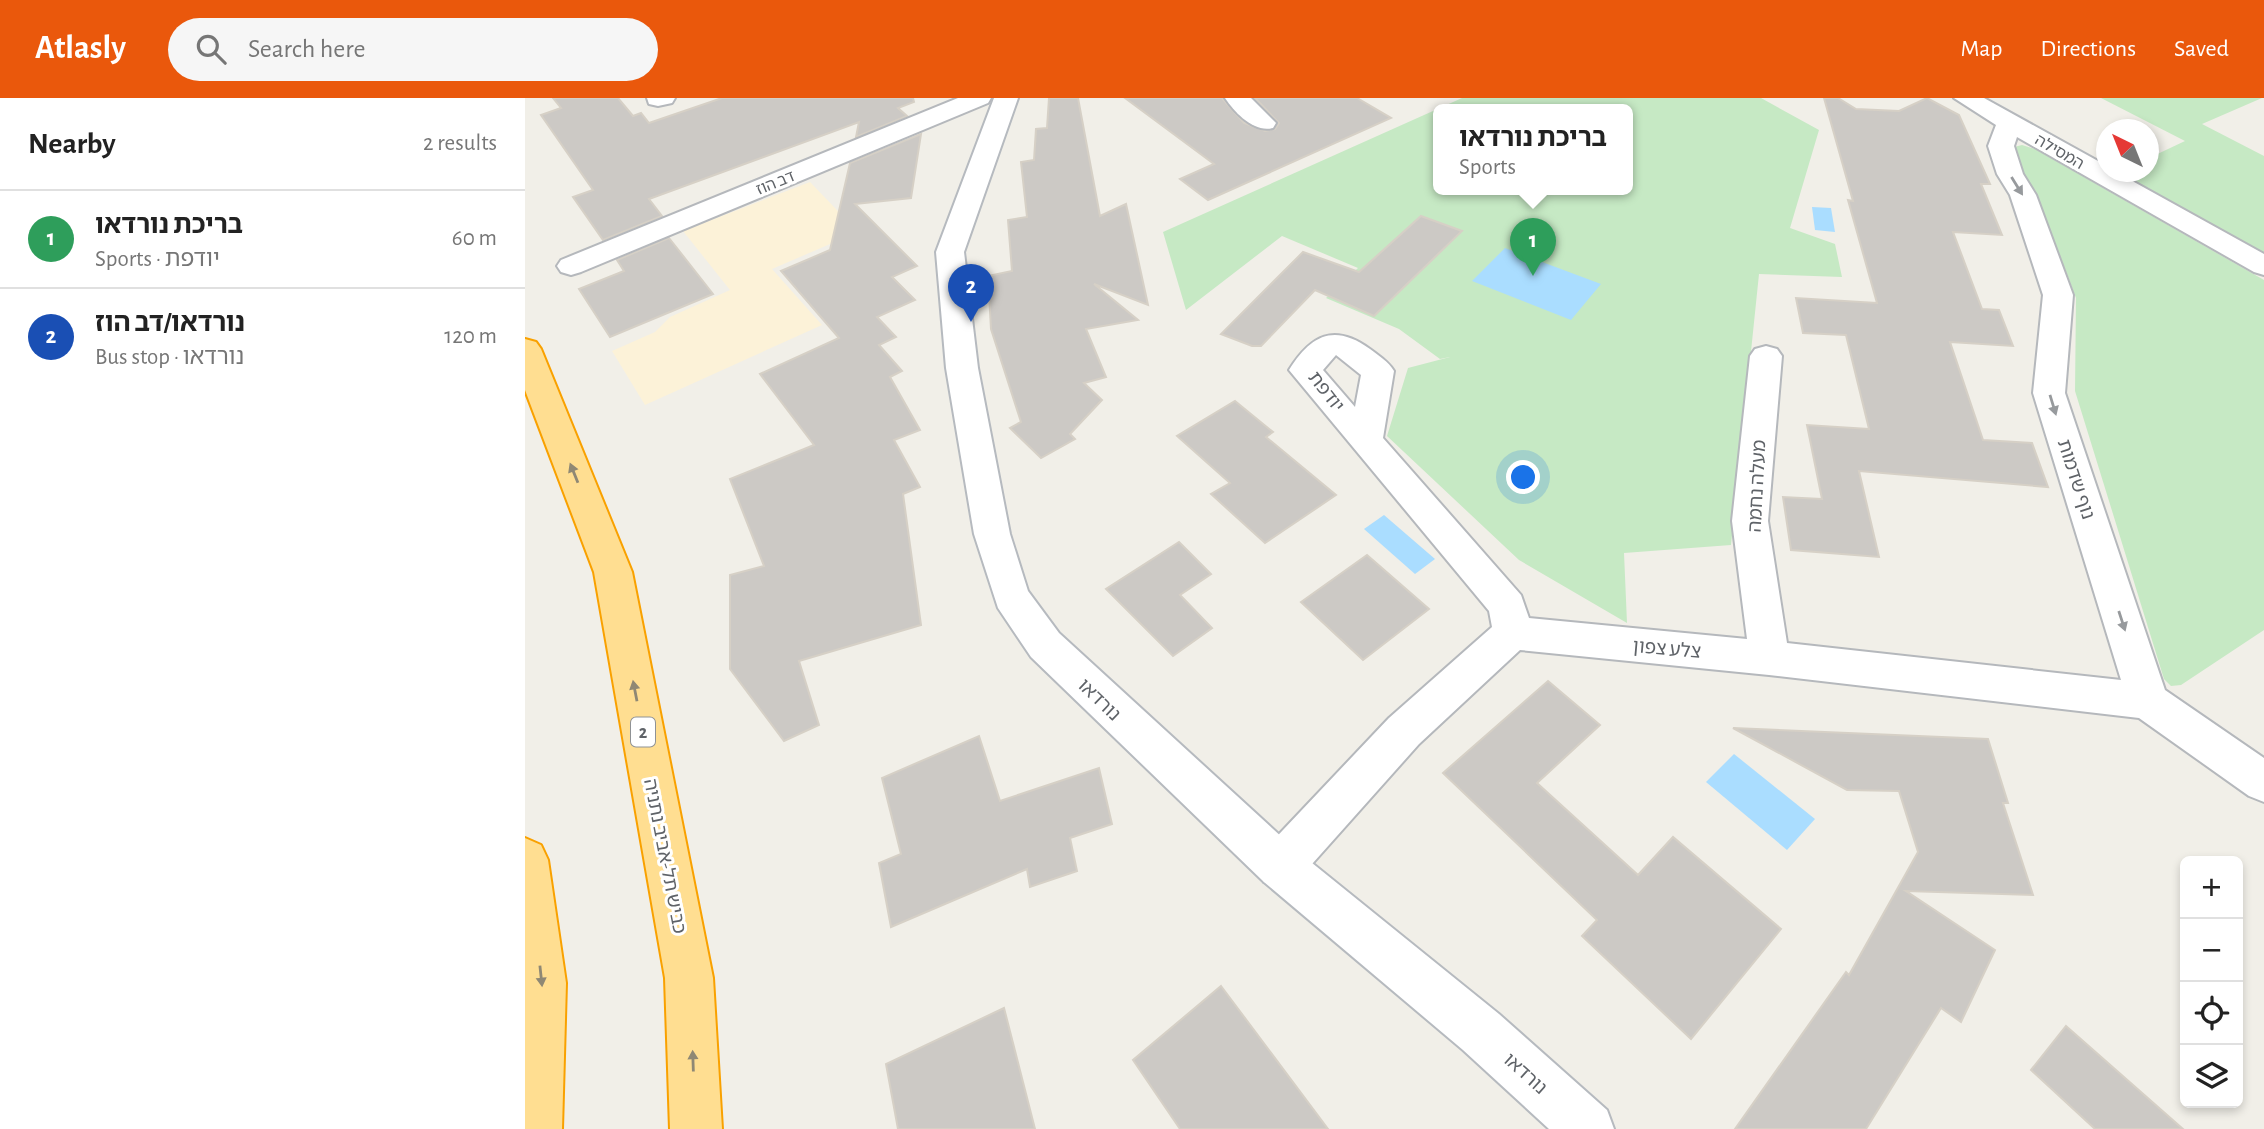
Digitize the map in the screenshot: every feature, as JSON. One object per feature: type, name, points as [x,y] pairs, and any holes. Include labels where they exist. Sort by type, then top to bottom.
[{"type":"highway","name":"כביש תל-אביב נתניה","points":[[525,349],[613,572],[689,978],[696,1129]]},
{"type":"highway","points":[[525,860],[542,983],[536,1129]]},
{"type":"street","name":"דב הוז","points":[[571,266],[979,98]]},
{"type":"street","name":"נורדאו","points":[[1006,98],[950,252],[962,368],[992,534],[1011,597],[1045,645],[1280,866],[1481,1032],[1588,1129]]},
{"type":"street","points":[[1237,98],[1264,123]]},
{"type":"street","name":"המסילה","points":[[1966,98],[2264,266]]},
{"type":"street","name":"נוף שדמות","points":[[2010,122],[2001,146],[2010,174],[2023,195],[2058,295],[2049,393],[2148,701]]},
{"type":"street","name":"מעלה נחמה","points":[[1766,356],[1750,521],[1769,658]]},
{"type":"street","points":[[1280,866],[1404,731],[1512,633],[1507,606],[1366,439]]},
{"type":"street","name":"צלע צפון","points":[[1512,633],[1769,658],[2148,701]]},
{"type":"street","points":[[2148,701],[2264,782]]},
{"type":"green space","points":[[1462,98],[1761,98],[1819,130],[1790,228],[1835,244],[1842,277],[1759,274],[1731,545],[1624,553],[1627,623],[1519,560],[1387,436],[1408,368],[1450,357],[1440,359],[1399,329],[1326,298],[1358,268],[1282,236],[1186,310],[1163,232],[1433,111],[1433,195],[1633,195],[1633,104],[1449,104]]},
{"type":"green space","points":[[2101,98],[2262,98],[2202,124],[2264,156],[2264,256],[2130,182],[2159,182],[2159,153],[2185,141],[2159,128],[2159,119],[2142,119]]},
{"type":"green space","points":[[2022,145],[2035,149],[2264,280],[2264,630],[2181,685],[2171,686],[2164,679],[2075,391],[2076,298],[2035,190],[2018,172],[2014,147]]},
{"type":"sand","points":[[810,182],[858,232],[772,269],[822,325],[645,405],[612,351],[655,332],[670,317],[730,290],[683,231]]},
{"type":"water","points":[[1812,207],[1831,208],[1835,232],[1815,230]]},
{"type":"water","points":[[1505,248],[1601,284],[1571,320],[1472,281]]},
{"type":"water","points":[[1384,515],[1435,559],[1415,574],[1364,529]]},
{"type":"water","points":[[1734,754],[1815,819],[1787,850],[1706,782]]},
{"type":"building","points":[[553,98],[618,98],[633,116],[641,113],[649,123],[722,98],[913,98],[914,102],[898,108],[907,116],[856,137],[859,122],[649,199],[662,216],[603,240],[573,197],[593,190],[541,115],[561,108]]},
{"type":"building","points":[[1049,98],[1078,98],[1100,216],[1126,204],[1148,305],[1094,284],[1138,320],[1086,329],[1106,377],[1084,383],[1102,400],[1070,434],[1075,439],[1041,458],[1010,428],[1021,422],[991,329],[988,276],[1012,271],[1008,220],[1027,217],[1021,162],[1034,160],[1036,129],[1047,128]]},
{"type":"building","points":[[1125,98],[1222,98],[1244,123],[1265,131],[1275,129],[1279,123],[1255,98],[1357,98],[1391,118],[1208,200],[1180,179],[1214,164]]},
{"type":"building","points":[[1824,98],[1838,98],[1856,109],[1899,111],[1927,98],[1959,115],[1990,184],[1981,184],[2002,235],[1953,232],[1982,309],[1999,310],[2013,346],[1950,342],[1983,440],[2032,443],[2048,487],[1859,471],[1879,557],[1791,550],[1783,497],[1822,499],[1807,425],[1869,429],[1846,335],[1803,333],[1796,298],[1877,303],[1848,200],[1853,201]]},
{"type":"building","points":[[921,134],[911,198],[855,204],[917,266],[892,277],[915,300],[877,317],[896,337],[879,345],[902,371],[890,377],[920,430],[894,440],[920,487],[903,494],[921,625],[799,661],[819,725],[784,741],[730,669],[730,575],[764,566],[730,479],[814,445],[760,374],[839,338],[781,271],[830,250],[850,163]]},
{"type":"building","points":[[1421,216],[1462,231],[1374,316],[1315,290],[1261,346],[1252,346],[1221,334],[1303,252],[1359,272]]},
{"type":"building","points":[[669,238],[713,294],[610,337],[579,289],[624,271],[617,260]]},
{"type":"building","points":[[1235,401],[1273,432],[1266,437],[1336,495],[1265,543],[1211,494],[1230,483],[1177,436]]},
{"type":"building","points":[[1179,542],[1211,574],[1180,595],[1212,628],[1173,656],[1106,589]]},
{"type":"building","points":[[1367,555],[1429,609],[1363,660],[1301,602]]},
{"type":"building","points":[[1548,681],[1600,725],[1537,783],[1638,875],[1673,837],[1781,929],[1691,1039],[1582,936],[1597,920],[1443,773]]},
{"type":"building","points":[[1733,728],[1988,739],[2008,803],[2003,803],[2033,895],[1906,891],[1995,950],[1961,1022],[1941,1008],[1866,1129],[1735,1129],[1846,972],[1849,975],[1918,852],[1899,791],[1847,790]]},
{"type":"building","points":[[979,736],[1000,801],[1099,768],[1112,824],[1070,838],[1077,871],[1030,887],[1027,869],[891,927],[879,863],[901,854],[882,778]]},
{"type":"building","points":[[1221,986],[1328,1129],[1180,1129],[1133,1060]]},
{"type":"building","points":[[1004,1008],[1035,1129],[898,1129],[886,1064]]},
{"type":"building","points":[[2066,1026],[2183,1129],[2095,1129],[2031,1070]]},
{"type":"place","name":"בריכת נורדאו","points":[[1533,276]]},
{"type":"place","name":"נורדאו/דב הוז","points":[[971,322]]}]
